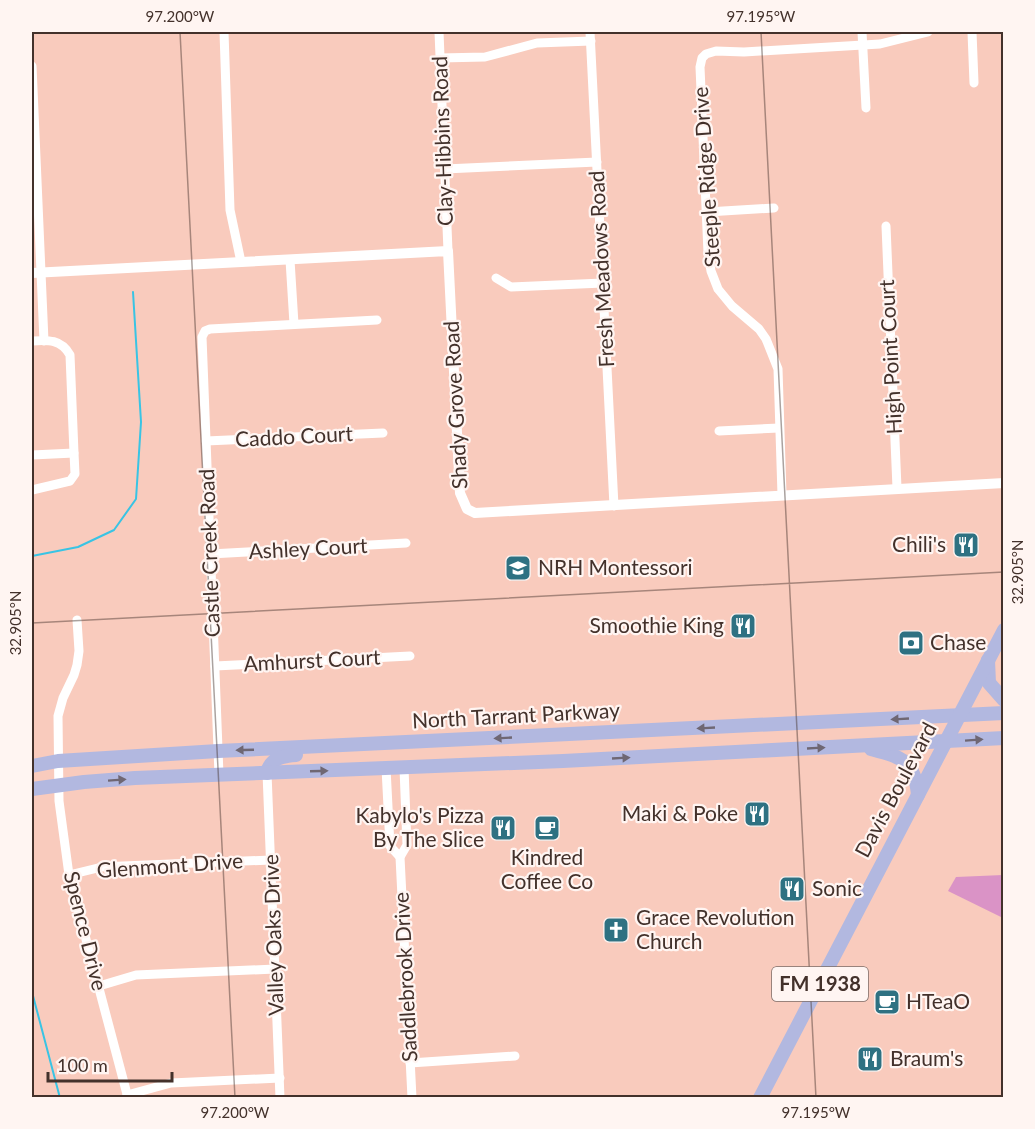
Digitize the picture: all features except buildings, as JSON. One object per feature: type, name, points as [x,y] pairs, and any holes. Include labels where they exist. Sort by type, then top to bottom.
[{"type":"main road","name":"Davis Boulevard","points":[[760,1098],[1004,630]]},
{"type":"main road","points":[[988,658],[989,682],[1004,700]]},
{"type":"main road","name":"North Tarrant Parkway","points":[[32,766],[58,761],[218,751],[1004,713]]},
{"type":"main road","points":[[561,735],[563,762]]},
{"type":"main road","points":[[32,789],[135,778],[563,762],[1004,738]]},
{"type":"main road","points":[[267,772],[269,765],[283,756],[338,751],[351,746]]},
{"type":"main road","points":[[858,746],[901,757],[912,769],[917,782],[918,795]]},
{"type":"street","points":[[224,32],[230,210],[241,262]]},
{"type":"street","name":"Clay-Hibbins Road","points":[[439,32],[448,251]]},
{"type":"street","points":[[862,32],[866,108]]},
{"type":"street","points":[[862,45],[896,41],[928,32]]},
{"type":"street","points":[[972,32],[974,83]]},
{"type":"street","points":[[440,58],[485,57],[537,43],[591,36]]},
{"type":"street","name":"Fresh Meadows Road","points":[[591,36],[614,506]]},
{"type":"street","name":"Steeple Ridge Drive","points":[[782,495],[778,369],[766,339],[759,329],[732,306],[718,289],[711,271],[708,253],[700,67],[702,58],[706,54],[716,51],[744,52],[862,45]]},
{"type":"street","points":[[32,66],[36,272],[44,341]]},
{"type":"street","points":[[445,169],[597,162]]},
{"type":"street","points":[[707,212],[774,208]]},
{"type":"street","name":"High Point Court","points":[[886,226],[897,488]]},
{"type":"street","points":[[36,272],[448,251]]},
{"type":"street","name":"Shady Grove Road","points":[[448,251],[460,493],[467,508],[475,513],[1004,483]]},
{"type":"street","points":[[290,260],[294,324],[376,320]]},
{"type":"street","points":[[496,278],[511,287],[603,283]]},
{"type":"street","name":"Castle Creek Road","points":[[219,775],[201,342],[205,331],[210,329],[294,324]]},
{"type":"street","points":[[32,341],[53,340],[66,347],[70,355],[75,474],[70,481],[32,490]]},
{"type":"street","points":[[719,431],[779,428]]},
{"type":"street","name":"Caddo Court","points":[[206,441],[383,433]]},
{"type":"street","points":[[32,455],[74,453]]},
{"type":"street","name":"Ashley Court","points":[[210,554],[406,543]]},
{"type":"street","name":"Spence Drive","points":[[77,620],[77,665],[58,716],[59,785],[69,875],[128,1096]]},
{"type":"street","name":"Amhurst Court","points":[[215,666],[410,656]]},
{"type":"street","name":"Saddlebrook Drive","points":[[386,768],[390,846],[400,857]]},
{"type":"street","name":"Saddlebrook Drive","points":[[404,768],[406,845],[400,857],[412,1098]]},
{"type":"street","name":"Valley Oaks Drive","points":[[267,772],[280,1098]]},
{"type":"street","points":[[389,821],[406,821]]},
{"type":"street","name":"Glenmont Drive","points":[[69,875],[102,867],[271,860]]},
{"type":"street","points":[[99,986],[136,975],[275,969]]},
{"type":"street","points":[[410,1063],[515,1056]]},
{"type":"street","points":[[128,1096],[171,1083],[280,1078]]},
{"type":"shaded area","points":[[1003,875],[1003,918],[948,891],[956,877]]},
{"type":"waterway","points":[[32,556],[78,547],[114,530],[136,499],[141,422],[133,292]]},
{"type":"waterway","points":[[32,992],[60,1098]]},
{"type":"place","name":"Chili's","points":[[966,545]]},
{"type":"place","name":"NRH Montessori","points":[[518,568]]},
{"type":"place","name":"Smoothie King","points":[[743,626]]},
{"type":"place","name":"Chase","points":[[911,643]]},
{"type":"place","name":"Maki & Poke","points":[[757,814]]},
{"type":"place","name":"Kabylo's Pizza By The Slice","points":[[503,828]]},
{"type":"place","name":"Kindred Coffee Co","points":[[547,828]]},
{"type":"place","name":"Sonic","points":[[792,889]]},
{"type":"place","name":"Grace Revolution Church","points":[[616,930]]},
{"type":"place","name":"HTeaO","points":[[887,1002]]},
{"type":"place","name":"Braum's","points":[[870,1059]]}]
